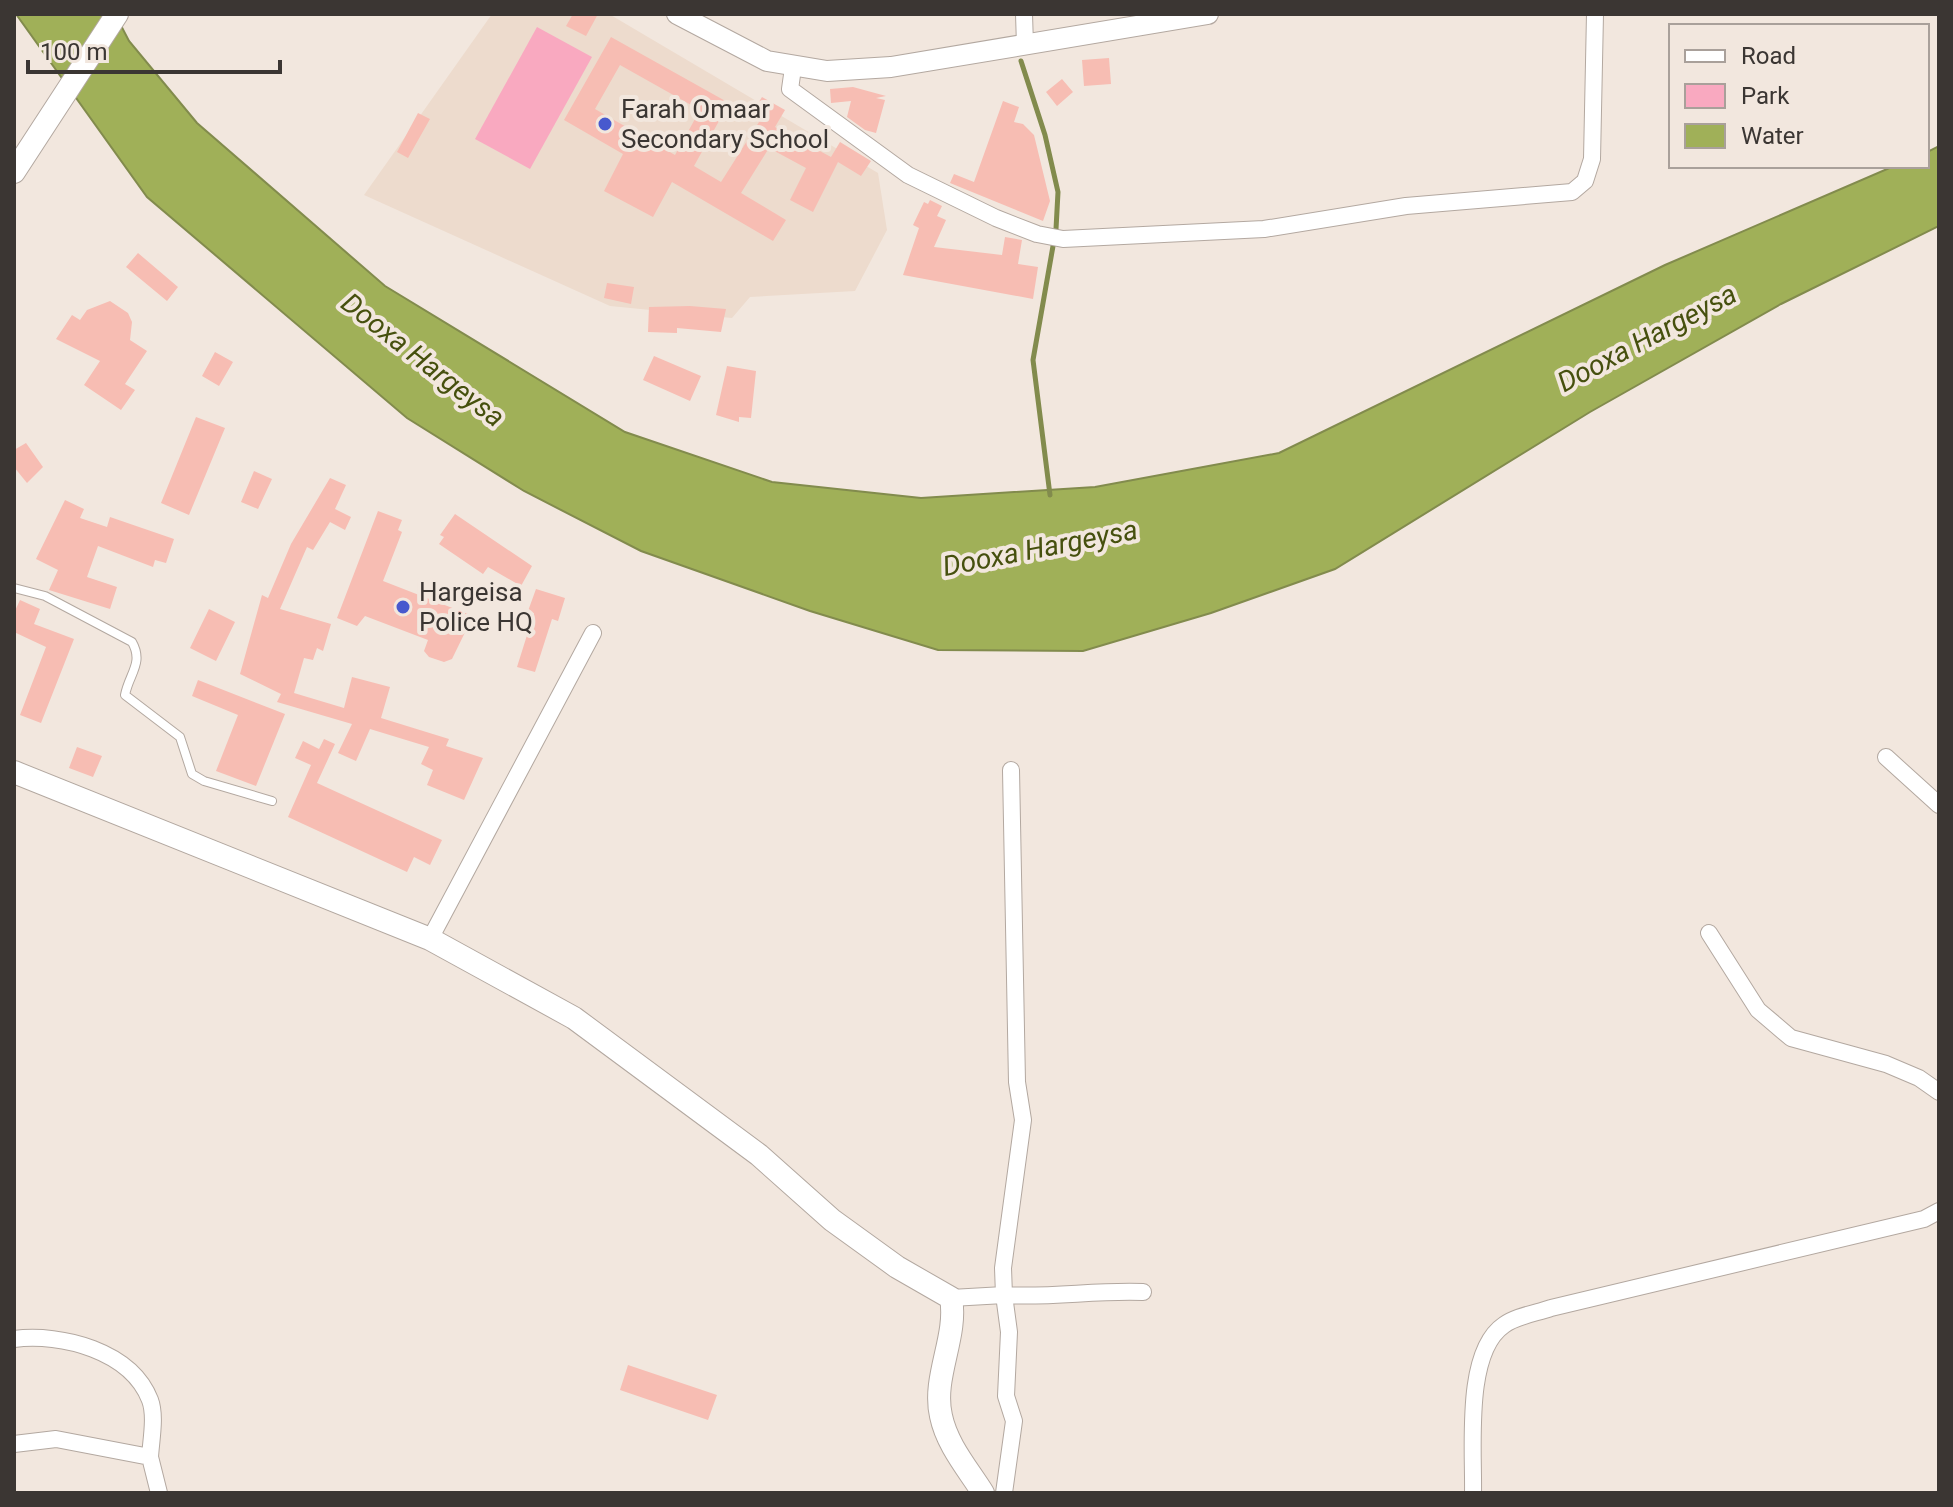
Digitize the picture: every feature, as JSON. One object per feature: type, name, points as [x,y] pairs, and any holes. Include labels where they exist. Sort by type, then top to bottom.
[{"type":"main road","points":[[14,172],[117,14]]},
{"type":"main road","points":[[14,772],[430,939],[574,1018],[759,1155],[832,1220],[897,1267],[951,1298],[954,1315],[941,1383],[940,1415],[954,1448],[983,1493]]},
{"type":"street","points":[[677,14],[733,46],[767,61],[793,68],[827,71],[891,67],[1208,14]]},
{"type":"street","points":[[1024,14],[1025,45]]},
{"type":"street","points":[[793,68],[790,89],[908,175],[1037,234],[1063,239],[1264,229],[1406,206],[1572,192],[1585,181],[1592,159],[1595,14]]},
{"type":"street","points":[[430,939],[593,633]]},
{"type":"street","points":[[1886,757],[1939,805]]},
{"type":"street","points":[[1004,1493],[1014,1421],[1006,1396],[1009,1332],[1003,1268],[1023,1120],[1017,1082],[1011,770]]},
{"type":"street","points":[[1709,933],[1758,1010],[1791,1038],[1886,1064],[1919,1078],[1939,1092]]},
{"type":"street","points":[[1473,1493],[1475,1388],[1483,1350],[1503,1325],[1551,1308],[1894,1226],[1939,1211]]},
{"type":"street","points":[[951,1298],[1038,1297],[1095,1290],[1143,1292]]},
{"type":"street","points":[[14,1339],[68,1343],[117,1360],[137,1379],[150,1402],[150,1457],[159,1493]]},
{"type":"street","points":[[14,1444],[56,1439],[150,1457]]},
{"type":"lane","points":[[14,588],[45,596],[132,642],[138,653],[138,661],[125,695],[180,737],[192,774],[204,781],[272,801]]},
{"type":"shaded area","name":"Farah Omaar Secondary School","points":[[492,14],[609,14],[878,173],[887,230],[855,291],[750,297],[732,318],[610,306],[364,195]]},
{"type":"green space","points":[[537,27],[592,57],[530,169],[475,139]]},
{"type":"water","name":"Dooxa Hargeysa","points":[[16,14],[115,14],[129,41],[197,123],[385,286],[625,432],[772,482],[921,498],[1095,487],[1279,453],[1665,265],[1889,168],[1929,168],[1929,151],[1939,146],[1939,226],[1781,304],[1590,412],[1335,569],[1211,613],[1083,651],[938,650],[810,611],[641,551],[524,491],[407,418],[147,197]]},
{"type":"building","points":[[573,14],[598,14],[586,36],[566,26]]},
{"type":"building","points":[[611,37],[729,103],[694,166],[721,182],[759,122],[750,116],[762,97],[785,110],[775,127],[831,157],[840,142],[871,161],[861,176],[838,162],[813,212],[790,200],[806,168],[769,148],[741,193],[786,220],[773,241],[672,182],[653,217],[604,191],[623,154],[564,120]],"holes":[[[620,65],[700,110],[675,155],[595,109]]]},
{"type":"building","points":[[1109,58],[1111,84],[1084,86],[1082,60]]},
{"type":"building","points":[[1062,79],[1073,92],[1057,106],[1046,92]]},
{"type":"building","points":[[853,87],[886,96],[876,98],[885,100],[876,133],[865,130],[847,117],[851,101],[831,103],[830,89]]},
{"type":"building","points":[[1003,101],[1019,107],[1014,122],[1023,124],[1034,135],[1050,201],[1043,221],[950,183],[954,174],[974,182]]},
{"type":"building","points":[[418,113],[430,119],[408,158],[397,152]]},
{"type":"building","points":[[930,200],[942,206],[937,216],[946,220],[934,247],[1002,255],[1005,237],[1022,240],[1018,264],[1038,267],[1033,299],[903,275],[919,228],[913,225],[924,202],[928,204]]},
{"type":"building","points":[[138,253],[178,287],[167,301],[126,267]]},
{"type":"building","points":[[607,283],[634,287],[631,304],[604,298]]},
{"type":"building","points":[[110,301],[128,313],[132,322],[130,340],[147,351],[125,384],[135,390],[121,410],[84,385],[100,361],[56,339],[72,315],[80,320],[87,310]]},
{"type":"building","points":[[649,307],[726,309],[721,332],[677,328],[677,333],[648,332]]},
{"type":"building","points":[[215,352],[233,362],[219,386],[202,376]]},
{"type":"building","points":[[654,356],[701,376],[690,401],[643,380]]},
{"type":"building","points":[[727,366],[756,371],[751,418],[739,417],[739,422],[716,415]]},
{"type":"building","points":[[196,417],[225,428],[189,515],[161,503]]},
{"type":"building","points":[[26,443],[43,467],[27,483],[14,467],[14,450]]},
{"type":"building","points":[[254,471],[272,479],[258,509],[241,502]]},
{"type":"building","points":[[330,478],[346,485],[335,509],[351,517],[345,530],[330,522],[313,550],[307,547],[280,609],[331,624],[323,651],[317,648],[313,660],[304,658],[294,693],[344,708],[352,677],[390,687],[381,718],[449,739],[446,746],[483,758],[464,800],[427,785],[433,770],[421,764],[429,747],[370,729],[356,761],[338,753],[352,724],[277,702],[281,694],[240,674],[262,595],[268,598],[291,544]]},
{"type":"building","points":[[65,500],[84,509],[80,518],[107,527],[110,517],[174,539],[166,563],[155,560],[153,567],[98,546],[87,577],[117,587],[110,609],[49,590],[58,570],[36,559]]},
{"type":"building","points":[[378,511],[402,520],[398,530],[402,532],[383,581],[473,616],[452,659],[444,662],[429,657],[424,651],[428,640],[365,616],[357,626],[337,618]]},
{"type":"building","points":[[455,514],[532,566],[521,586],[488,567],[483,574],[439,544],[444,537],[440,535]]},
{"type":"building","points":[[536,589],[565,598],[558,621],[552,619],[535,672],[517,667],[534,613],[528,611]]},
{"type":"building","points":[[20,600],[40,609],[34,624],[74,639],[41,723],[20,715],[46,647],[14,632],[14,613]]},
{"type":"building","points":[[209,609],[235,622],[216,661],[190,648]]},
{"type":"building","points":[[198,680],[285,714],[256,786],[216,771],[238,715],[192,696]]},
{"type":"building","points":[[324,739],[335,744],[317,783],[442,840],[430,865],[414,857],[407,872],[288,817],[311,765],[295,758],[303,741],[319,749]]},
{"type":"building","points":[[77,747],[102,756],[93,777],[69,768]]},
{"type":"building","points":[[628,1365],[717,1395],[708,1420],[620,1390]]},
{"type":"waterway","points":[[1021,61],[1045,135],[1058,192],[1056,229],[1033,360],[1050,495]]},
{"type":"place","name":"Farah Omaar Secondary School","points":[[605,124]]},
{"type":"place","name":"Hargeisa Police HQ","points":[[403,607]]}]
